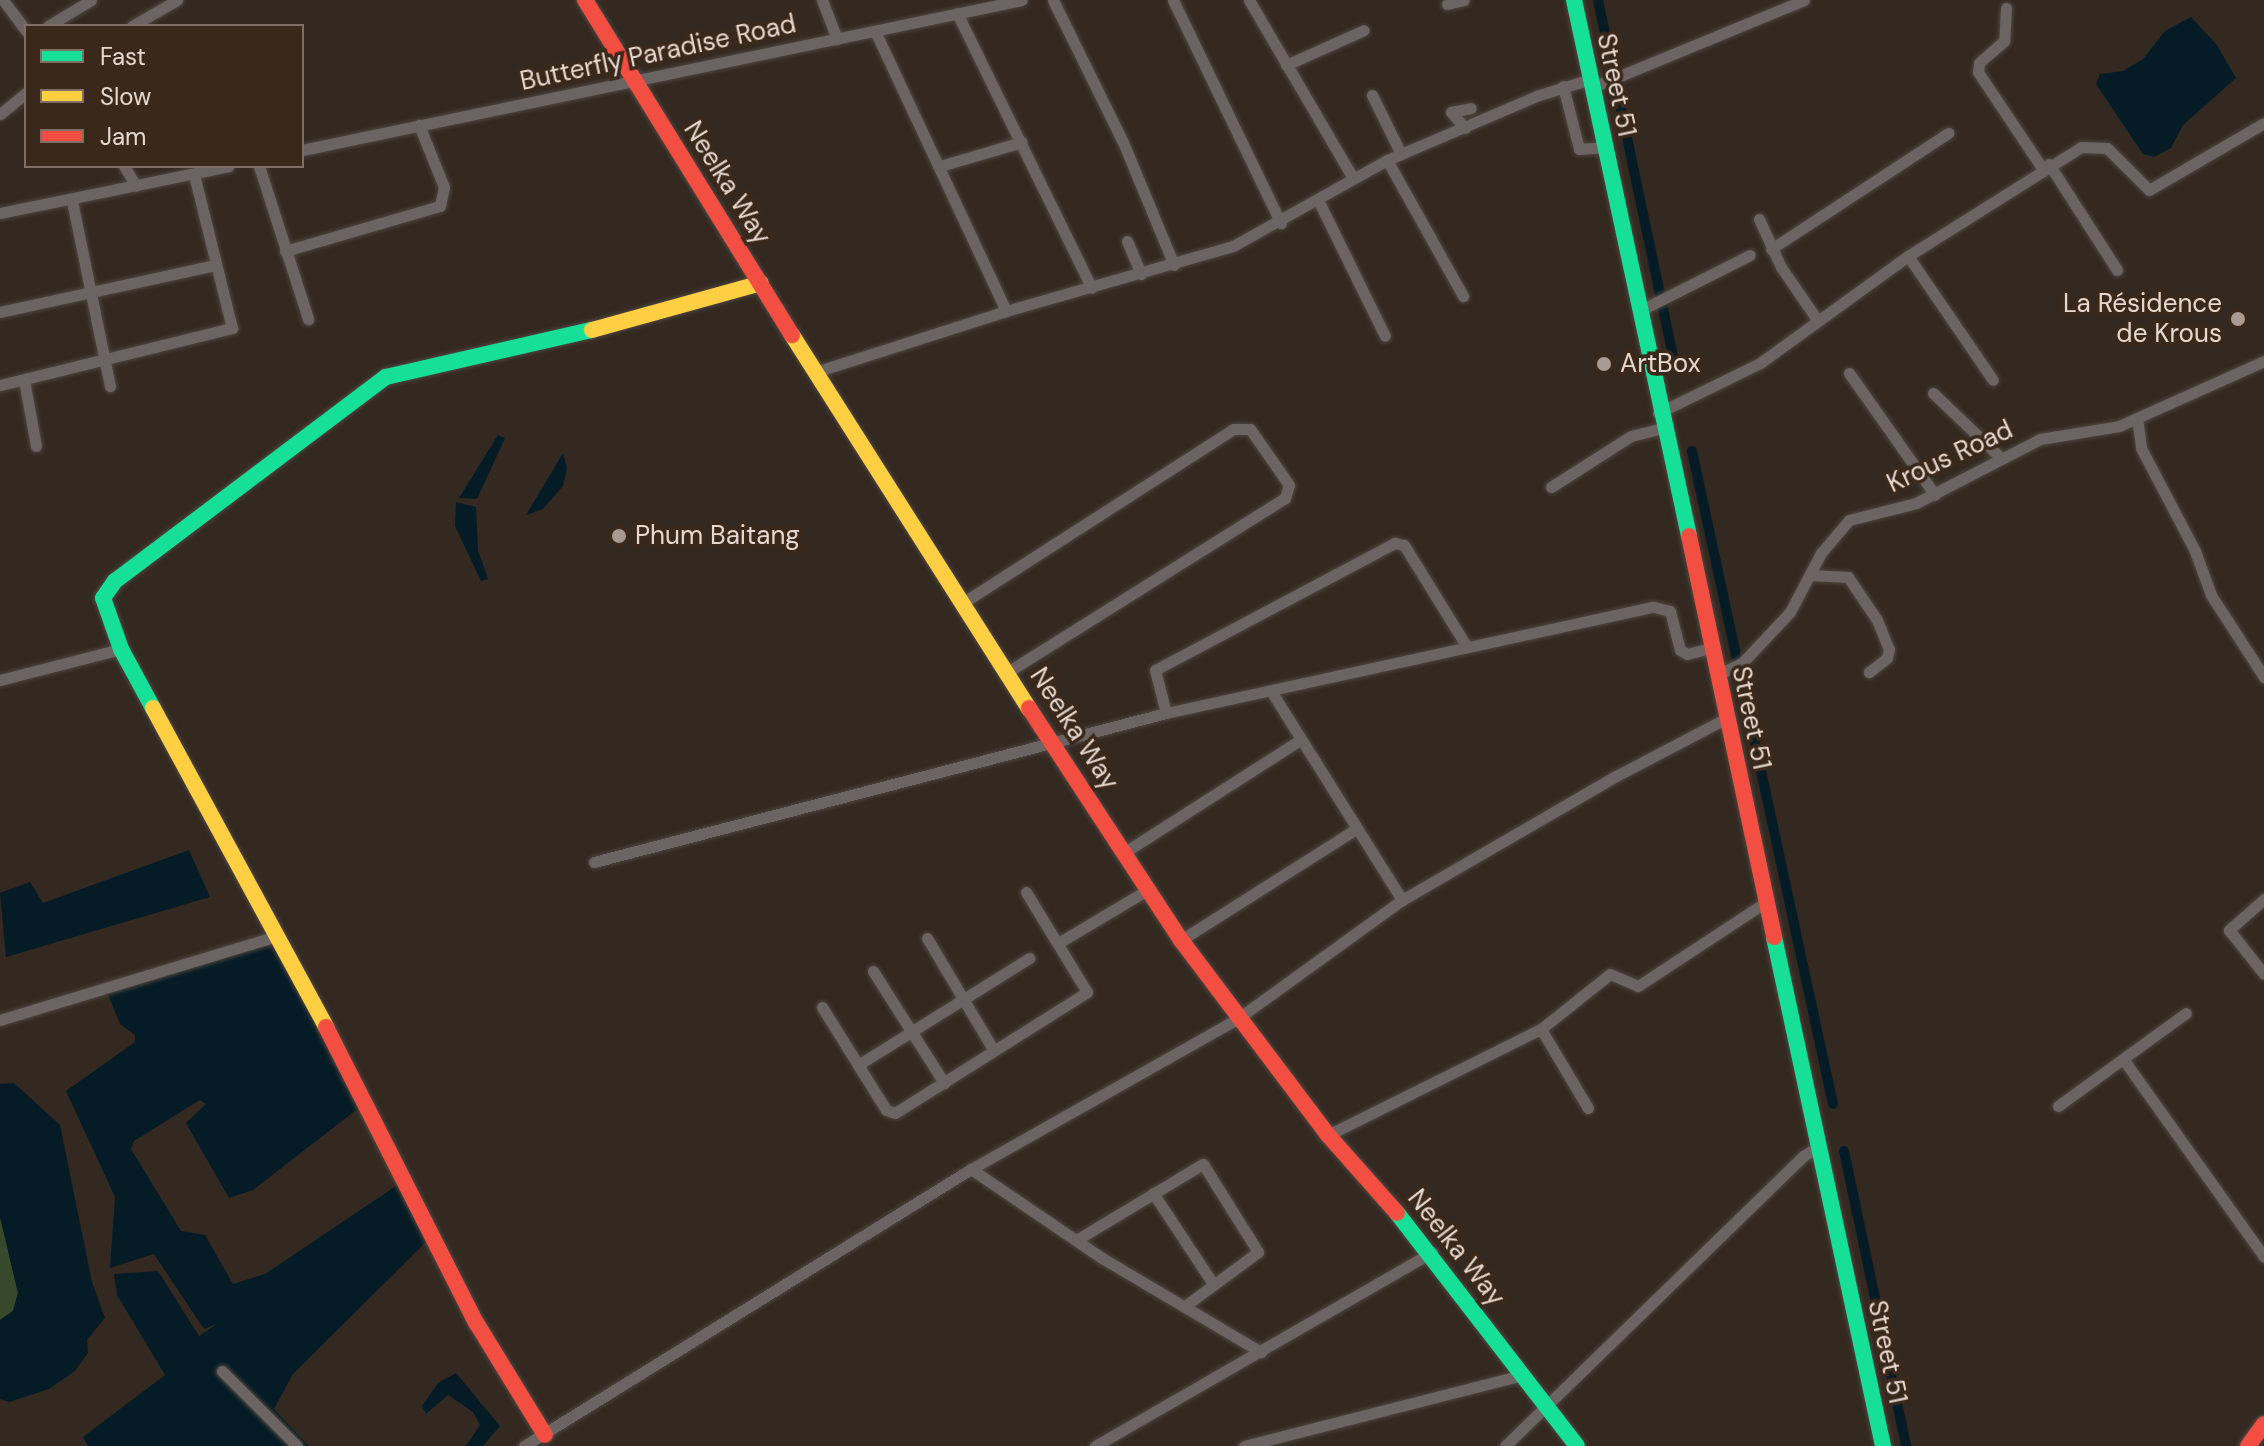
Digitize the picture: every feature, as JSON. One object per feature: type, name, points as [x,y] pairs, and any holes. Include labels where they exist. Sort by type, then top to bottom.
[{"type":"main road","name":"Neelka Way","points":[[585,0],[815,372],[1181,940],[1237,1019],[1328,1135],[1432,1252],[1577,1446]]},
{"type":"main road","name":"Street 51","points":[[1574,0],[1595,149],[1644,309],[1653,426],[1711,648],[1721,674],[1725,719],[1883,1446]]},
{"type":"main road","points":[[545,1435],[477,1324],[277,936],[121,649],[103,598],[108,588],[380,380],[605,327],[761,283]]},
{"type":"main road","points":[[2254,1443],[2264,1424]]},
{"type":"street","points":[[3,0],[24,28]]},
{"type":"street","points":[[51,24],[91,0]]},
{"type":"street","points":[[135,24],[176,0]]},
{"type":"street","points":[[822,0],[837,39]]},
{"type":"street","name":"Butterfly Paradise Road","points":[[304,150],[1022,0]]},
{"type":"street","points":[[1053,0],[1123,142],[1174,265]]},
{"type":"street","points":[[1173,0],[1281,223]]},
{"type":"street","points":[[1249,0],[1353,178]]},
{"type":"street","points":[[1447,4],[1464,0]]},
{"type":"street","points":[[815,372],[1006,311],[1174,265],[1281,223],[1353,178],[1401,154],[1584,84],[1622,79],[1804,0]]},
{"type":"street","points":[[2006,8],[2005,37],[1979,63],[1978,72],[2117,270]]},
{"type":"street","points":[[957,13],[1092,288]]},
{"type":"street","points":[[1286,65],[1364,30]]},
{"type":"street","points":[[875,31],[1006,311]]},
{"type":"street","points":[[1584,84],[1576,144],[1595,149]]},
{"type":"street","points":[[0,114],[24,95]]},
{"type":"street","points":[[1372,95],[1401,154]]},
{"type":"street","points":[[1465,128],[1451,112],[1471,108]]},
{"type":"street","points":[[1551,487],[1760,363],[1908,256],[2046,166],[2081,147],[2098,145],[2149,190],[2264,123]]},
{"type":"street","points":[[285,251],[440,206],[444,187],[419,125]]},
{"type":"street","points":[[1771,249],[1948,133]]},
{"type":"street","points":[[940,166],[1022,142]]},
{"type":"street","points":[[1387,160],[1463,296]]},
{"type":"street","points":[[125,168],[136,186]]},
{"type":"street","points":[[0,213],[72,201],[220,168]]},
{"type":"street","points":[[260,168],[308,319]]},
{"type":"street","points":[[0,385],[105,362],[232,328],[194,174]]},
{"type":"street","points":[[72,201],[110,386]]},
{"type":"street","points":[[1319,202],[1385,336]]},
{"type":"street","points":[[1759,219],[1771,249],[1818,321]]},
{"type":"street","points":[[1127,241],[1141,274]]},
{"type":"street","points":[[1644,309],[1750,255]]},
{"type":"street","points":[[1908,256],[1993,380]]},
{"type":"street","points":[[0,312],[215,265]]},
{"type":"street","name":"Krous Road","points":[[1721,674],[1742,663],[1790,612],[1810,575],[1849,520],[1935,495],[2040,439],[2111,428],[2264,361]]},
{"type":"street","points":[[1849,373],[1935,495]]},
{"type":"street","points":[[24,380],[36,446]]},
{"type":"street","points":[[1933,393],[2001,458]]},
{"type":"street","points":[[2137,418],[2141,448],[2190,540],[2211,595],[2264,677]]},
{"type":"street","points":[[964,602],[1233,429],[1250,429],[1289,485],[1285,498],[1008,672]]},
{"type":"street","points":[[1166,713],[1155,670],[1395,543],[1404,545],[1467,647]]},
{"type":"street","points":[[1810,575],[1848,577],[1877,620],[1889,649],[1887,658],[1869,672]]},
{"type":"street","points":[[594,862],[1166,713],[1654,607],[1670,611],[1680,650],[1698,654],[1711,648]]},
{"type":"street","points":[[0,680],[121,649]]},
{"type":"street","points":[[1271,691],[1402,900]]},
{"type":"street","points":[[524,1446],[971,1169],[1237,1019],[1402,900],[1616,776],[1725,719]]},
{"type":"street","points":[[1125,852],[1300,740]]},
{"type":"street","points":[[1181,940],[1356,829]]},
{"type":"street","points":[[1060,942],[1149,889]]},
{"type":"street","points":[[822,1007],[890,1114],[1087,992],[1060,942],[1026,892]]},
{"type":"street","points":[[2263,972],[2229,930],[2264,899]]},
{"type":"street","points":[[1328,1135],[1541,1029],[1606,976],[1615,973],[1638,986],[1766,902]]},
{"type":"street","points":[[0,1020],[277,936]]},
{"type":"street","points":[[927,938],[994,1051]]},
{"type":"street","points":[[858,1065],[1029,958]]},
{"type":"street","points":[[873,971],[944,1083]]},
{"type":"street","points":[[2058,1106],[2186,1013]]},
{"type":"street","points":[[1541,1029],[1588,1108]]},
{"type":"street","points":[[2123,1059],[2264,1257]]},
{"type":"street","points":[[1505,1446],[1803,1156],[1818,1147]]},
{"type":"street","points":[[1078,1239],[1198,1164],[1207,1167],[1258,1252],[1186,1305]]},
{"type":"street","points":[[971,1169],[1121,1270],[1186,1305],[1261,1352]]},
{"type":"street","points":[[1153,1193],[1214,1285]]},
{"type":"street","points":[[1095,1446],[1432,1252]]},
{"type":"street","points":[[222,1371],[297,1446]]},
{"type":"street","points":[[1244,1446],[1522,1375]]},
{"type":"green space","points":[[0,1217],[18,1293],[13,1311],[0,1320]]},
{"type":"water","points":[[2191,17],[2217,45],[2236,78],[2183,125],[2171,148],[2154,157],[2143,154],[2096,84],[2100,74],[2123,71],[2143,59],[2165,31]]},
{"type":"water","points":[[498,435],[505,438],[477,499],[459,498]]},
{"type":"water","points":[[563,453],[567,468],[563,486],[543,509],[526,515]]},
{"type":"water","points":[[456,502],[476,507],[478,550],[488,579],[481,581],[455,526]]},
{"type":"water","points":[[189,850],[210,897],[6,957],[0,893],[30,882],[43,903]]},
{"type":"water","points":[[275,940],[360,1107],[253,1190],[229,1198],[186,1123],[206,1104],[200,1100],[134,1141],[131,1149],[181,1231],[205,1235],[233,1284],[265,1274],[396,1186],[404,1189],[427,1241],[293,1374],[274,1409],[309,1446],[88,1446],[83,1437],[165,1375],[117,1295],[114,1274],[158,1271],[199,1336],[217,1324],[204,1329],[154,1254],[110,1268],[115,1197],[66,1091],[135,1042],[135,1035],[120,1024],[107,992]]},
{"type":"water","points":[[14,1083],[60,1125],[92,1282],[105,1318],[87,1340],[88,1353],[75,1371],[49,1389],[9,1402],[0,1399],[0,1320],[13,1311],[18,1293],[0,1217],[0,1084]]},
{"type":"water","points":[[456,1373],[500,1426],[483,1446],[466,1446],[480,1425],[473,1412],[448,1395],[426,1414],[422,1406],[438,1383]]},
{"type":"waterway","points":[[1598,0],[1675,364]]},
{"type":"waterway","points":[[1692,451],[1833,1104]]},
{"type":"waterway","points":[[1844,1151],[1906,1446]]},
{"type":"traffic: fast","points":[[1574,0],[1689,536]]},
{"type":"traffic: fast","points":[[153,708],[121,649],[103,598],[115,581],[386,377],[592,330]]},
{"type":"traffic: fast","points":[[1774,937],[1883,1446]]},
{"type":"traffic: fast","points":[[1397,1213],[1577,1446]]},
{"type":"traffic: slow","points":[[592,330],[761,283]]},
{"type":"traffic: slow","points":[[792,335],[1029,708]]},
{"type":"traffic: slow","points":[[153,708],[326,1027]]},
{"type":"traffic: jam","points":[[585,0],[792,335]]},
{"type":"traffic: jam","points":[[1689,536],[1774,937]]},
{"type":"traffic: jam","points":[[1029,708],[1181,940],[1328,1135],[1397,1213]]},
{"type":"traffic: jam","points":[[326,1027],[477,1324],[545,1435]]},
{"type":"traffic: jam","points":[[2248,1446],[2264,1424]]},
{"type":"place","name":"La Résidence de Krous","points":[[2238,319]]},
{"type":"place","name":"ArtBox","points":[[1604,364]]},
{"type":"place","name":"Phum Baitang","points":[[619,536]]}]
